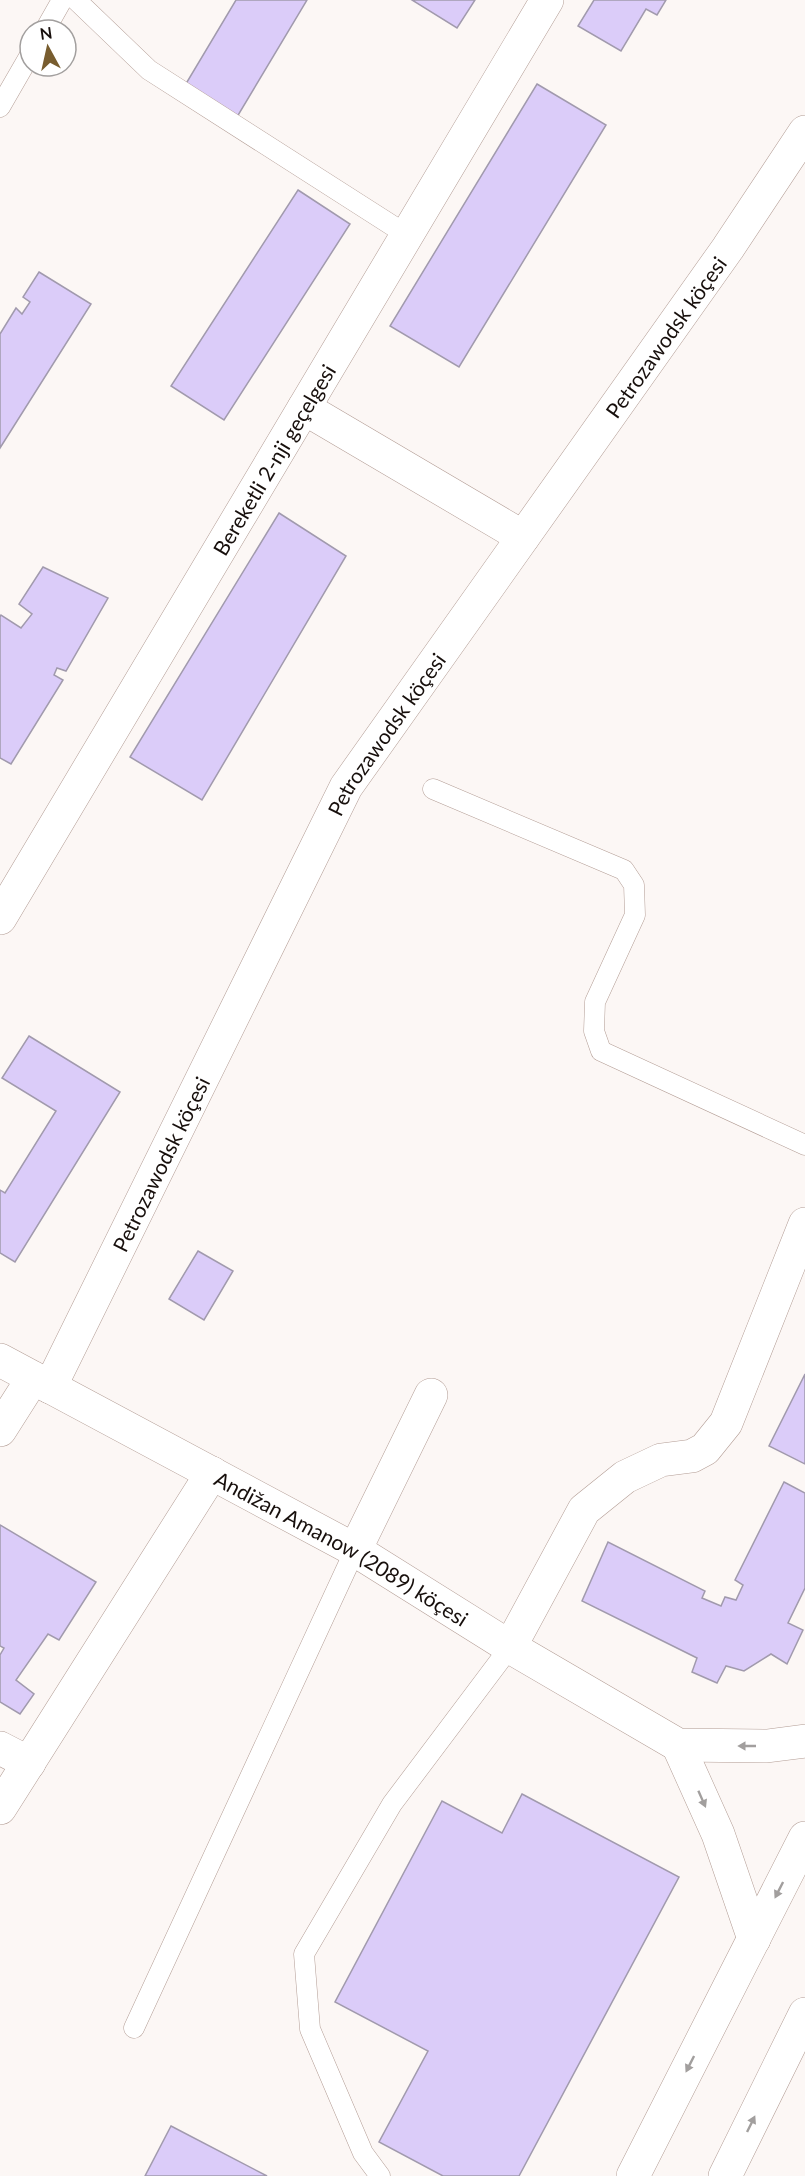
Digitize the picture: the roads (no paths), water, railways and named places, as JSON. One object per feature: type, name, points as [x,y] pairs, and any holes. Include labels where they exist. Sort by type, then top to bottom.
[{"type":"street","name":"Bereketli 2-nji geçelgesi","points":[[0,918],[547,0]]},
{"type":"street","name":"Petrozawodsk köçesi","points":[[0,1430],[42,1383],[346,787],[721,258],[805,132]]},
{"type":"street","points":[[304,408],[523,537]]},
{"type":"street","points":[[510,1647],[584,1510],[625,1477],[661,1460],[692,1456],[705,1449],[726,1423],[805,1224]]},
{"type":"street","name":"Andižan Amanow (2089) köçesi","points":[[0,1360],[355,1550],[510,1647],[678,1745],[767,1746],[805,1741]]},
{"type":"street","points":[[355,1550],[431,1395]]},
{"type":"street","points":[[0,1808],[212,1473]]},
{"type":"street","points":[[678,1745],[718,1834],[754,1939]]},
{"type":"street","points":[[0,1748],[29,1763]]},
{"type":"street","points":[[633,2176],[805,1838]]},
{"type":"street","points":[[725,2176],[805,2014]]},
{"type":"lane","points":[[52,18],[62,0]]},
{"type":"lane","points":[[76,0],[149,70],[407,235]]},
{"type":"lane","points":[[0,107],[18,76]]},
{"type":"lane","points":[[433,789],[624,870],[634,885],[635,915],[595,1002],[594,1031],[601,1051],[805,1145]]},
{"type":"lane","points":[[135,2028],[355,1550]]},
{"type":"lane","points":[[380,2176],[363,2153],[310,2030],[304,1954],[392,1804],[510,1647]]}]
